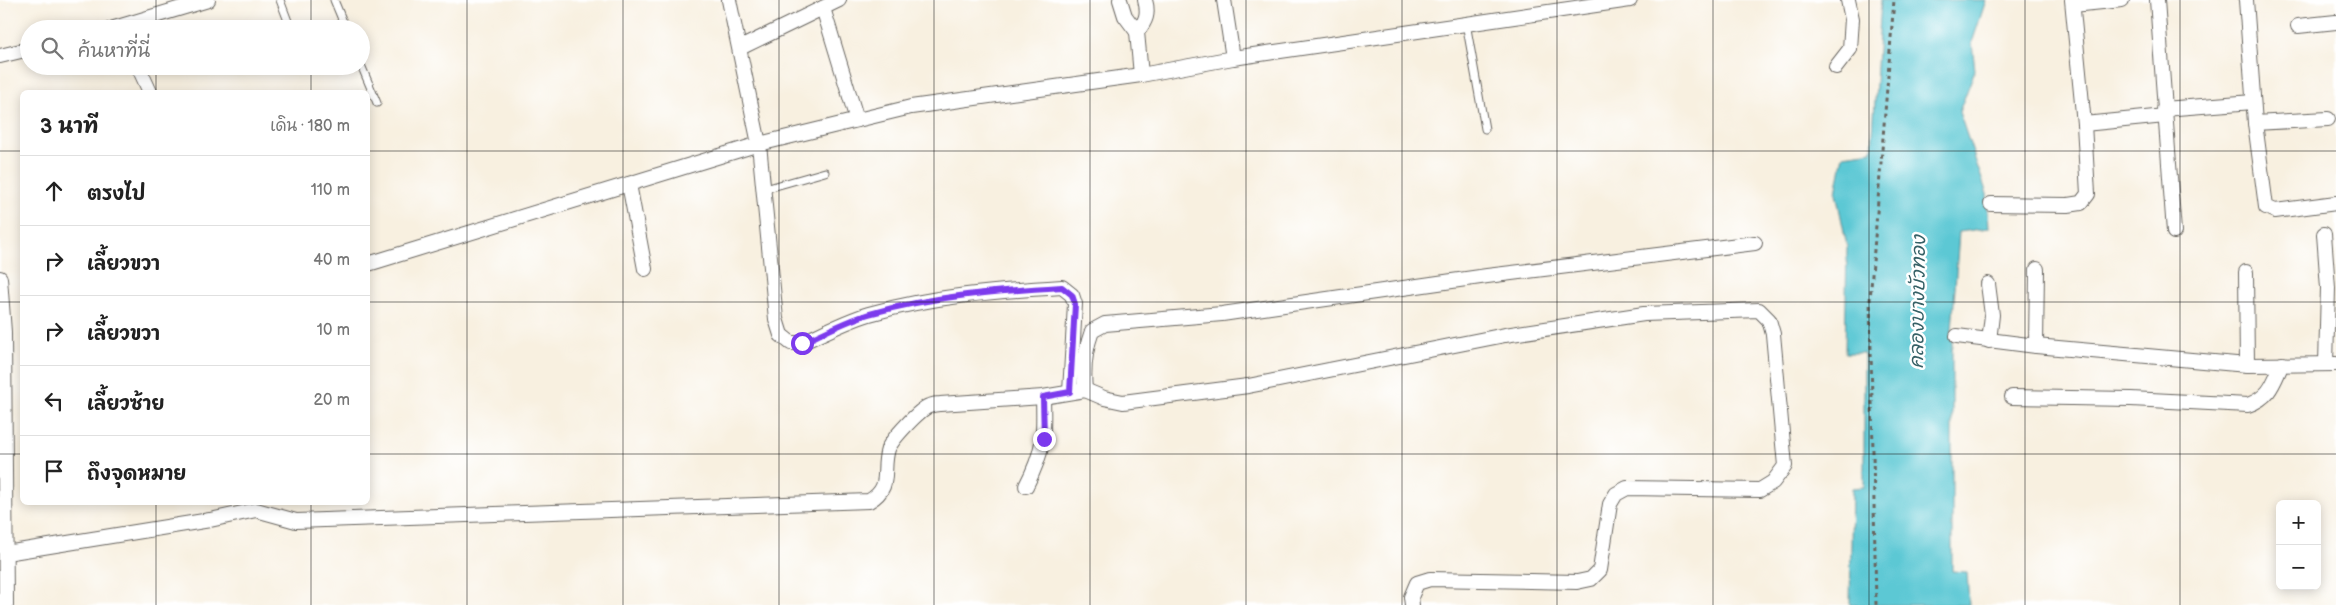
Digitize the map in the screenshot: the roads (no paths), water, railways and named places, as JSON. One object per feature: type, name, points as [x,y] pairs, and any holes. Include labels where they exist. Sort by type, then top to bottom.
[{"type":"street","points":[[144,20],[208,0]]},
{"type":"street","points":[[729,0],[759,144],[765,189],[776,319],[781,335],[791,343],[802,343],[867,315],[924,302],[991,292],[1062,287],[1072,295],[1075,304],[1070,392]]},
{"type":"street","points":[[740,48],[839,0]]},
{"type":"street","points":[[1120,0],[1125,16],[1137,32],[1141,76]]},
{"type":"street","points":[[1137,32],[1147,19],[1146,0]]},
{"type":"street","points":[[1224,0],[1233,58]]},
{"type":"street","points":[[370,263],[759,144],[911,107],[1141,76],[1233,58],[1630,0]]},
{"type":"street","points":[[1836,67],[1850,49],[1852,19],[1848,0]]},
{"type":"street","points":[[1990,204],[2068,205],[2081,203],[2088,194],[2084,124],[2072,3],[2122,0]]},
{"type":"street","points":[[2157,0],[2174,232]]},
{"type":"street","points":[[2246,0],[2255,123],[2266,207],[2275,211],[2336,203]]},
{"type":"street","points":[[823,8],[857,120]]},
{"type":"street","points":[[2298,26],[2336,22]]},
{"type":"street","points":[[0,56],[20,51]]},
{"type":"street","points":[[142,75],[149,90]]},
{"type":"street","points":[[2084,124],[2253,102]]},
{"type":"street","points":[[2255,123],[2328,119]]},
{"type":"street","points":[[629,184],[645,269]]},
{"type":"street","points":[[1957,336],[2036,346],[2247,365],[2331,364],[2324,234]]},
{"type":"street","points":[[1085,390],[1084,374],[1087,345],[1092,331],[1105,324],[1222,314],[1487,276],[1754,243]]},
{"type":"street","points":[[2036,346],[2037,269]]},
{"type":"street","points":[[2246,272],[2247,365]]},
{"type":"street","points":[[0,278],[6,605]]},
{"type":"street","points":[[1988,284],[1992,315],[1989,340]]},
{"type":"street","points":[[6,554],[210,520],[256,510],[296,521],[869,501],[879,495],[884,487],[889,446],[919,412],[929,406],[1043,397],[1085,390],[1104,398],[1123,402],[1248,386],[1505,335],[1644,314],[1759,310],[1769,320],[1773,334],[1784,466],[1774,482],[1760,490],[1627,488],[1616,494],[1610,504],[1600,570],[1591,579],[1577,582],[1430,580],[1417,583],[1412,597],[1412,605]]},
{"type":"street","points":[[2012,397],[2131,399],[2248,405],[2261,400],[2271,389],[2282,364]]},
{"type":"street","points":[[1026,486],[1038,463],[1044,439],[1043,397]]},
{"type":"lane","points":[[280,0],[288,20]]},
{"type":"lane","points":[[334,0],[342,20]]},
{"type":"lane","points":[[1466,23],[1485,128]]},
{"type":"lane","points":[[365,75],[377,103]]},
{"type":"lane","points":[[765,189],[825,172]]},
{"type":"water","name":"คลองบางบัวทอง","points":[[1881,0],[1986,0],[1972,43],[1975,70],[1959,112],[1987,194],[1989,228],[1959,232],[1952,330],[1952,571],[1967,572],[1969,605],[1850,605],[1852,488],[1864,487],[1864,353],[1845,353],[1847,246],[1836,193],[1843,155],[1872,151]]}]
